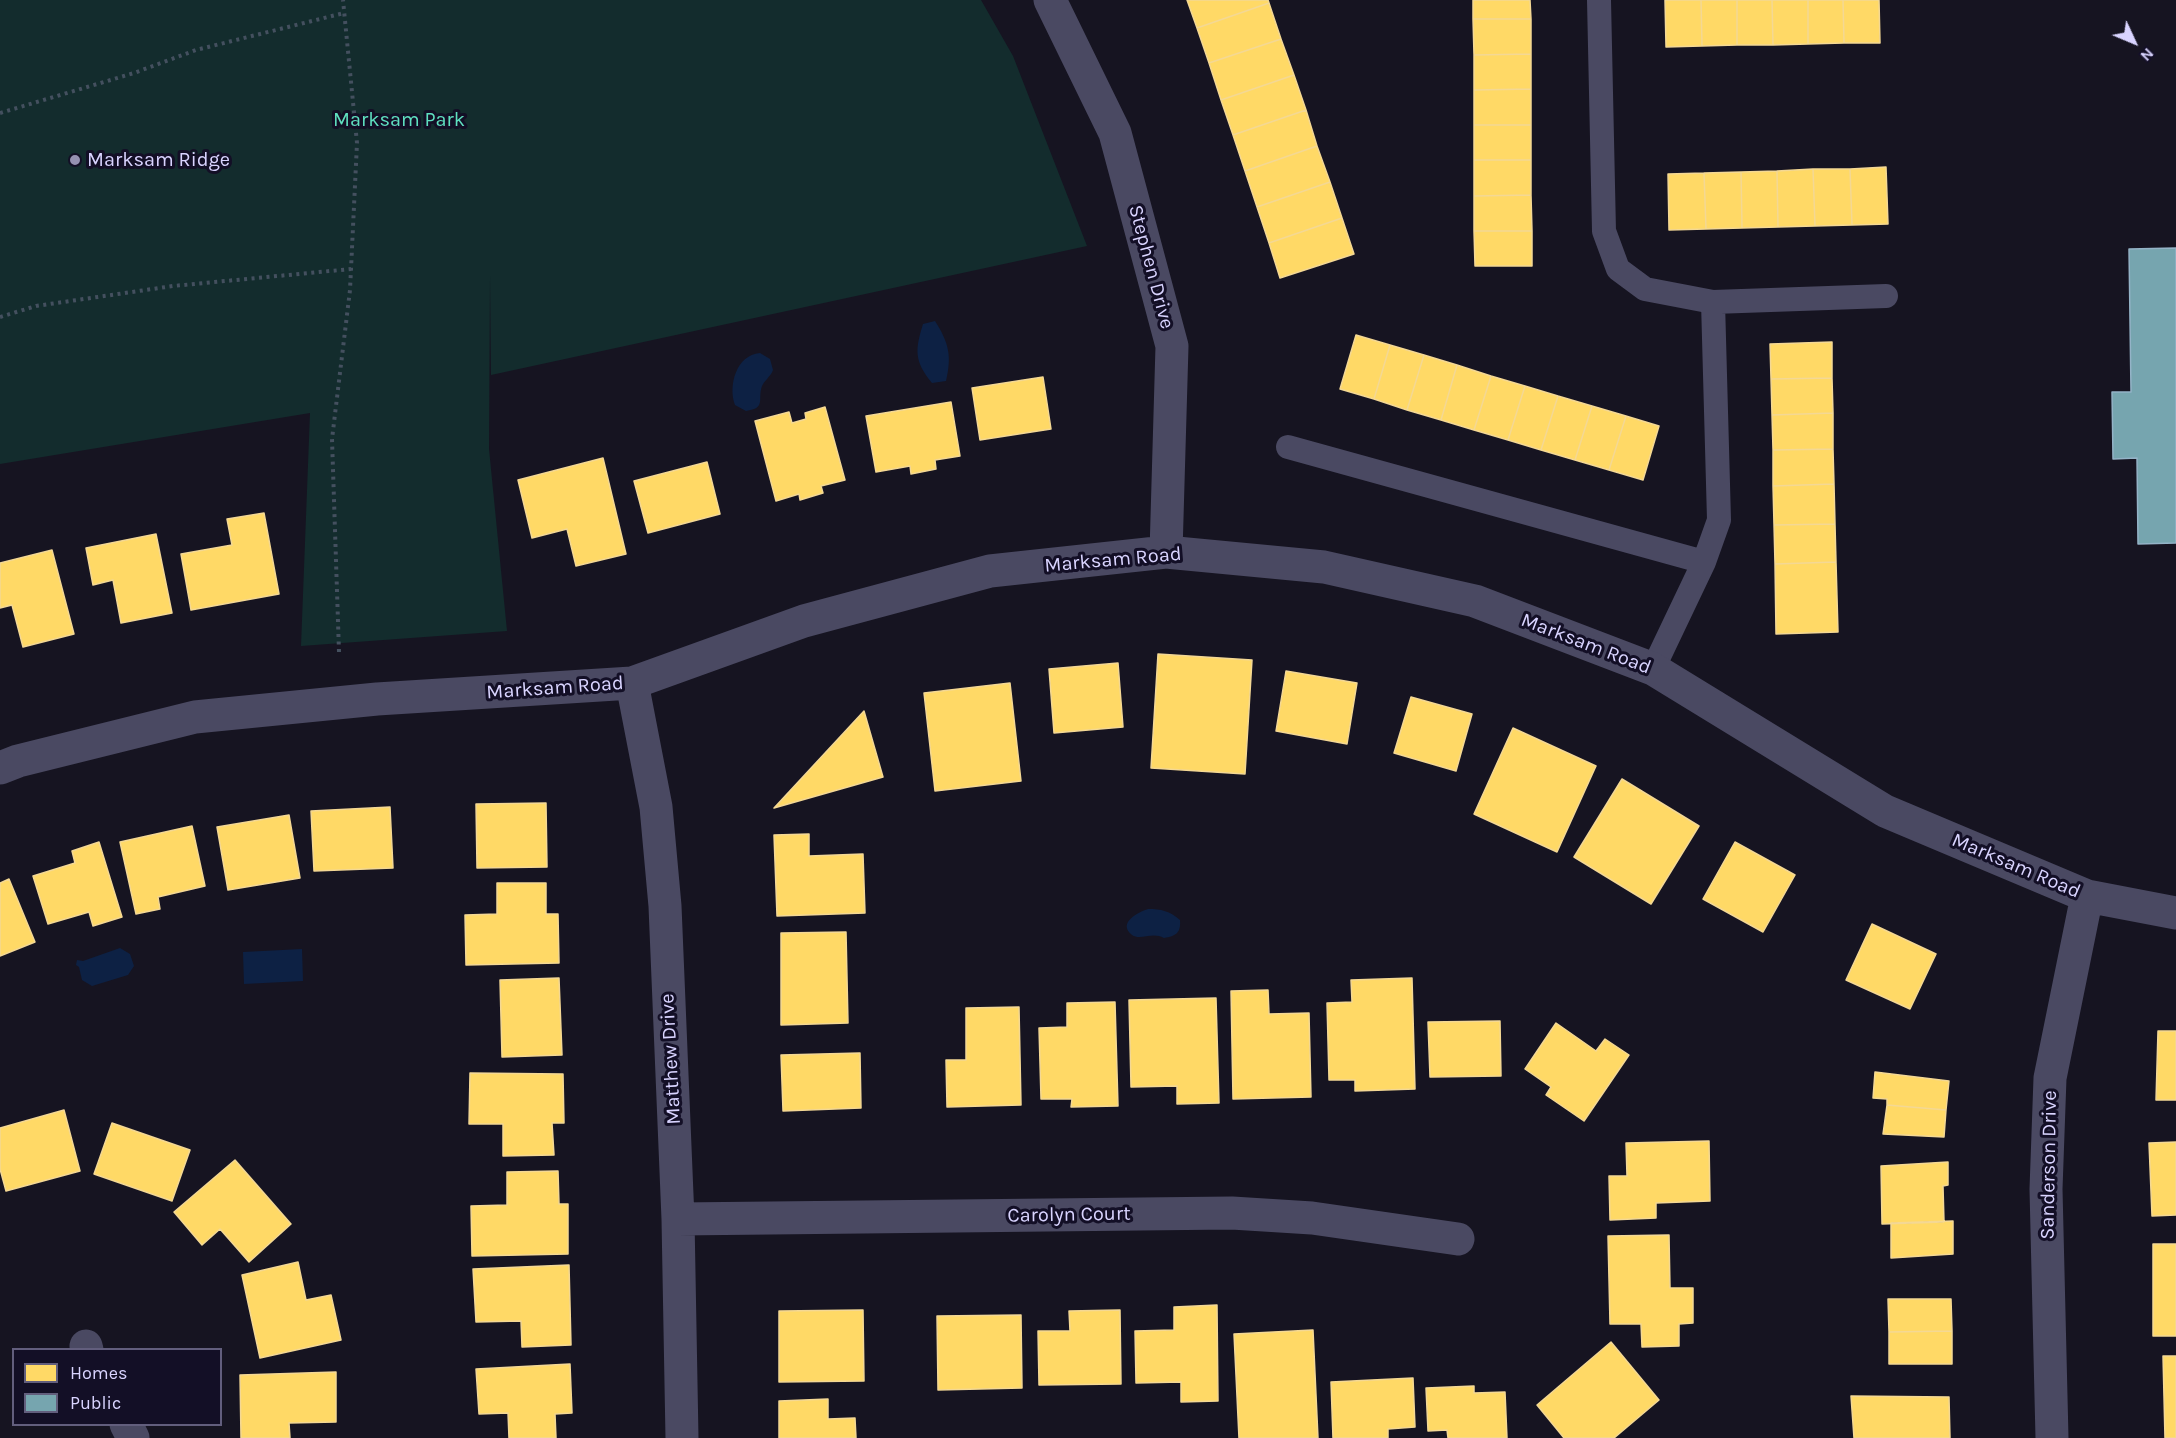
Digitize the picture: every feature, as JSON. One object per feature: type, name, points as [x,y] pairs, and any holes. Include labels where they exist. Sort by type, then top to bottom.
[{"type":"street","name":"Stephen Drive","points":[[1050,0],[1115,133],[1172,346],[1166,552]]},
{"type":"street","name":"Marksam Road","points":[[0,768],[18,761],[195,717],[377,699],[632,683],[804,621],[990,572],[1166,552],[1324,567],[1475,601],[1653,669],[1885,811],[2087,896],[2176,914]]},
{"type":"street","name":"Matthew Drive","points":[[632,683],[656,807],[664,906],[678,1219],[682,1438]]},
{"type":"street","name":"Sanderson Drive","points":[[2052,1438],[2046,1189],[2050,1078],[2087,896]]},
{"type":"street","name":"Carolyn Court","points":[[678,1219],[1232,1213],[1312,1218],[1458,1239]]},
{"type":"lane","points":[[1599,0],[1604,231],[1618,269],[1645,289],[1713,302],[1886,296]]},
{"type":"lane","points":[[1653,669],[1704,562],[1719,520],[1713,302]]},
{"type":"lane","points":[[1288,447],[1704,562]]},
{"type":"path","points":[[339,652],[332,439],[350,290],[357,143],[343,0]]},
{"type":"path","points":[[0,113],[134,73],[196,50],[344,12]]},
{"type":"path","points":[[0,317],[36,306],[173,286],[351,269]]},
{"type":"green space","name":"Marksam Park","points":[[0,0],[981,0],[1013,56],[1087,246],[491,375],[490,276],[489,449],[507,631],[301,646],[310,413],[0,464]]},
{"type":"water","points":[[935,321],[946,343],[949,364],[946,381],[932,383],[919,362],[918,341],[923,324]]},
{"type":"water","points":[[760,353],[770,359],[773,370],[762,386],[759,405],[753,410],[746,411],[735,405],[734,381],[745,359]]},
{"type":"water","points":[[1148,909],[1173,914],[1180,920],[1177,933],[1164,938],[1155,935],[1135,937],[1132,935],[1128,931],[1128,922],[1135,915]]},
{"type":"water","points":[[120,948],[130,954],[134,966],[128,975],[92,986],[82,980],[79,967],[76,965],[77,960],[83,961]]},
{"type":"water","points":[[302,949],[303,981],[244,984],[243,952]]},
{"type":"building: Homes","points":[[1187,0],[1268,0],[1269,3],[1197,28]]},
{"type":"building: Homes","points":[[1473,0],[1530,0],[1531,19],[1473,19]]},
{"type":"building: Homes","points":[[1665,0],[1701,0],[1702,46],[1666,47]]},
{"type":"building: Homes","points":[[1701,0],[1737,0],[1737,45],[1702,46]]},
{"type":"building: Homes","points":[[1737,0],[1772,0],[1773,45],[1737,45]]},
{"type":"building: Homes","points":[[1772,0],[1808,0],[1808,44],[1773,45]]},
{"type":"building: Homes","points":[[1808,0],[1843,0],[1844,43],[1808,44]]},
{"type":"building: Homes","points":[[1843,0],[1879,0],[1880,43],[1844,43]]},
{"type":"building: Homes","points":[[1269,3],[1281,39],[1209,63],[1197,28]]},
{"type":"building: Homes","points":[[1473,19],[1531,19],[1531,54],[1474,55]]},
{"type":"building: Homes","points":[[1281,39],[1294,75],[1221,100],[1209,63]]},
{"type":"building: Homes","points":[[1531,54],[1531,89],[1474,90],[1474,55]]},
{"type":"building: Homes","points":[[1294,75],[1306,110],[1233,135],[1221,100]]},
{"type":"building: Homes","points":[[1531,89],[1531,125],[1474,125],[1474,90]]},
{"type":"building: Homes","points":[[1306,110],[1317,146],[1245,171],[1233,135]]},
{"type":"building: Homes","points":[[1474,125],[1531,125],[1531,160],[1474,160]]},
{"type":"building: Homes","points":[[1317,146],[1330,182],[1257,207],[1245,171]]},
{"type":"building: Homes","points":[[1474,160],[1531,160],[1531,195],[1474,196]]},
{"type":"building: Homes","points":[[1886,167],[1888,224],[1852,225],[1850,169]]},
{"type":"building: Homes","points":[[1813,169],[1815,226],[1778,227],[1777,171]]},
{"type":"building: Homes","points":[[1813,169],[1850,169],[1852,225],[1815,226]]},
{"type":"building: Homes","points":[[1777,171],[1778,227],[1742,228],[1741,172]]},
{"type":"building: Homes","points":[[1741,172],[1742,228],[1706,229],[1704,173]]},
{"type":"building: Homes","points":[[1704,173],[1706,229],[1669,230],[1668,174]]},
{"type":"building: Homes","points":[[1330,182],[1342,218],[1269,243],[1257,207]]},
{"type":"building: Homes","points":[[1531,195],[1532,231],[1474,231],[1474,196]]},
{"type":"building: Homes","points":[[1342,218],[1354,254],[1280,278],[1269,243]]},
{"type":"building: Homes","points":[[1474,231],[1532,231],[1532,266],[1475,266]]},
{"type":"building: Homes","points":[[1356,335],[1390,345],[1374,399],[1340,389]]},
{"type":"building: Homes","points":[[1832,342],[1832,378],[1771,379],[1770,344]]},
{"type":"building: Homes","points":[[1390,345],[1424,355],[1407,410],[1374,399]]},
{"type":"building: Homes","points":[[1424,355],[1457,365],[1441,420],[1407,410]]},
{"type":"building: Homes","points":[[1457,365],[1491,376],[1474,430],[1441,420]]},
{"type":"building: Homes","points":[[1491,376],[1525,386],[1508,440],[1474,430]]},
{"type":"building: Homes","points":[[1043,377],[1051,429],[980,440],[972,388]]},
{"type":"building: Homes","points":[[1832,378],[1833,413],[1772,415],[1771,379]]},
{"type":"building: Homes","points":[[1525,386],[1558,396],[1541,450],[1508,440]]},
{"type":"building: Homes","points":[[1558,396],[1592,406],[1575,460],[1541,450]]},
{"type":"building: Homes","points":[[951,402],[960,456],[935,460],[936,469],[911,474],[910,466],[876,472],[866,416]]},
{"type":"building: Homes","points":[[1592,406],[1626,416],[1609,470],[1575,460]]},
{"type":"building: Homes","points":[[825,407],[845,480],[821,486],[823,493],[800,500],[799,494],[776,501],[755,421],[789,412],[792,423],[806,419],[805,413]]},
{"type":"building: Homes","points":[[1833,413],[1833,449],[1773,450],[1772,415]]},
{"type":"building: Homes","points":[[1626,416],[1659,426],[1643,480],[1609,470]]},
{"type":"building: Homes","points":[[1833,449],[1834,484],[1773,486],[1773,450]]},
{"type":"building: Homes","points":[[603,458],[626,554],[576,566],[567,529],[532,538],[518,480]]},
{"type":"building: Homes","points":[[707,462],[720,514],[648,533],[634,481]]},
{"type":"building: Homes","points":[[1834,484],[1835,524],[1774,525],[1773,486]]},
{"type":"building: Homes","points":[[264,513],[279,594],[191,610],[181,554],[232,545],[227,519]]},
{"type":"building: Homes","points":[[1835,524],[1836,562],[1775,564],[1774,525]]},
{"type":"building: Homes","points":[[156,534],[172,613],[121,623],[113,580],[93,585],[86,548]]},
{"type":"building: Homes","points":[[52,550],[74,634],[23,647],[12,605],[0,608],[0,563]]},
{"type":"building: Homes","points":[[1836,562],[1838,632],[1776,634],[1775,564]]},
{"type":"building: Homes","points":[[1158,654],[1252,660],[1245,774],[1151,768]]},
{"type":"building: Homes","points":[[1118,663],[1123,727],[1054,733],[1049,669]]},
{"type":"building: Homes","points":[[1286,671],[1357,683],[1347,744],[1276,731]]},
{"type":"building: Homes","points":[[1010,683],[1021,781],[935,791],[924,693]]},
{"type":"building: Homes","points":[[1411,697],[1472,714],[1456,771],[1394,753]]},
{"type":"building: Homes","points":[[864,711],[883,777],[774,808]]},
{"type":"building: Homes","points":[[1513,728],[1596,766],[1557,852],[1474,814]]},
{"type":"building: Homes","points":[[1622,779],[1699,826],[1651,904],[1574,857]]},
{"type":"building: Homes","points":[[546,803],[547,867],[477,868],[476,804]]},
{"type":"building: Homes","points":[[390,807],[393,868],[314,871],[311,811]]},
{"type":"building: Homes","points":[[289,815],[300,878],[228,890],[217,827]]},
{"type":"building: Homes","points":[[192,826],[205,886],[158,897],[160,909],[136,914],[120,842]]},
{"type":"building: Homes","points":[[809,834],[809,856],[863,854],[865,913],[777,916],[774,835]]},
{"type":"building: Homes","points":[[99,842],[122,917],[93,926],[89,912],[48,924],[33,876],[75,863],[72,851]]},
{"type":"building: Homes","points":[[1735,842],[1795,875],[1763,932],[1703,899]]},
{"type":"building: Homes","points":[[9,879],[35,942],[0,956],[0,883]]},
{"type":"building: Homes","points":[[497,883],[546,883],[546,914],[558,914],[559,963],[466,965],[465,915],[497,914]]},
{"type":"building: Homes","points":[[1872,924],[1936,954],[1910,1009],[1846,980]]},
{"type":"building: Homes","points":[[846,932],[848,1023],[781,1025],[781,933]]},
{"type":"building: Homes","points":[[559,978],[562,1055],[502,1057],[500,980]]},
{"type":"building: Homes","points":[[1412,978],[1415,1089],[1355,1091],[1355,1080],[1329,1080],[1327,1003],[1352,1002],[1351,980]]},
{"type":"building: Homes","points":[[1268,990],[1269,1014],[1309,1013],[1311,1097],[1233,1099],[1231,991]]},
{"type":"building: Homes","points":[[1216,998],[1219,1103],[1177,1104],[1177,1086],[1131,1087],[1129,1000]]},
{"type":"building: Homes","points":[[1115,1002],[1118,1106],[1071,1107],[1072,1099],[1041,1099],[1039,1028],[1067,1027],[1067,1003]]},
{"type":"building: Homes","points":[[1019,1007],[1021,1105],[947,1107],[946,1060],[966,1060],[966,1008]]},
{"type":"building: Homes","points":[[1500,1021],[1501,1076],[1430,1077],[1428,1022]]},
{"type":"building: Homes","points":[[1556,1023],[1596,1051],[1605,1039],[1629,1055],[1584,1121],[1546,1095],[1551,1087],[1525,1069]]},
{"type":"building: Homes","points":[[2158,1031],[2176,1031],[2176,1100],[2156,1100]]},
{"type":"building: Homes","points":[[860,1053],[861,1108],[783,1111],[781,1055]]},
{"type":"building: Homes","points":[[1875,1072],[1949,1081],[1946,1110],[1887,1105],[1887,1099],[1873,1098]]},
{"type":"building: Homes","points":[[470,1073],[563,1074],[564,1123],[552,1123],[554,1155],[503,1156],[503,1124],[469,1124]]},
{"type":"building: Homes","points":[[1887,1105],[1946,1110],[1944,1137],[1883,1134]]},
{"type":"building: Homes","points":[[64,1110],[80,1171],[6,1191],[0,1169],[0,1128]]},
{"type":"building: Homes","points":[[112,1123],[190,1150],[172,1201],[94,1174]]},
{"type":"building: Homes","points":[[1709,1141],[1710,1201],[1656,1203],[1656,1218],[1610,1220],[1609,1176],[1627,1176],[1626,1143]]},
{"type":"building: Homes","points":[[2176,1142],[2176,1215],[2152,1216],[2149,1143]]},
{"type":"building: Homes","points":[[235,1160],[291,1224],[249,1262],[220,1229],[202,1245],[174,1212]]},
{"type":"building: Homes","points":[[1948,1162],[1948,1185],[1943,1186],[1944,1222],[1882,1224],[1881,1166]]},
{"type":"building: Homes","points":[[558,1171],[559,1204],[568,1204],[568,1254],[472,1256],[471,1206],[507,1205],[507,1172]]},
{"type":"building: Homes","points":[[1953,1221],[1953,1254],[1891,1258],[1891,1223]]},
{"type":"building: Homes","points":[[1669,1235],[1670,1288],[1693,1288],[1693,1323],[1679,1324],[1679,1346],[1642,1347],[1641,1324],[1610,1324],[1608,1236]]},
{"type":"building: Homes","points":[[2153,1244],[2176,1244],[2176,1336],[2153,1336]]},
{"type":"building: Homes","points":[[298,1262],[306,1300],[331,1295],[341,1340],[260,1358],[242,1275]]},
{"type":"building: Homes","points":[[569,1265],[571,1345],[522,1347],[521,1321],[476,1322],[473,1269]]},
{"type":"building: Homes","points":[[1888,1299],[1951,1299],[1952,1331],[1889,1332]]},
{"type":"building: Homes","points":[[1217,1305],[1218,1401],[1181,1402],[1181,1382],[1136,1383],[1135,1331],[1174,1330],[1174,1307]]},
{"type":"building: Homes","points":[[863,1310],[864,1381],[779,1382],[779,1311]]},
{"type":"building: Homes","points":[[1120,1310],[1121,1384],[1039,1385],[1038,1331],[1070,1331],[1069,1311]]},
{"type":"building: Homes","points":[[1021,1315],[1022,1388],[938,1390],[937,1316]]},
{"type":"building: Homes","points":[[1313,1330],[1318,1438],[1239,1438],[1234,1334]]},
{"type":"building: Homes","points":[[1952,1331],[1952,1364],[1889,1364],[1889,1332]]},
{"type":"building: Homes","points":[[1611,1342],[1659,1400],[1614,1438],[1564,1438],[1537,1405]]},
{"type":"building: Homes","points":[[2163,1356],[2176,1356],[2176,1438],[2165,1438]]},
{"type":"building: Homes","points":[[570,1364],[572,1413],[555,1414],[556,1438],[509,1438],[508,1413],[479,1414],[476,1369]]},
{"type":"building: Homes","points":[[336,1372],[336,1422],[289,1423],[290,1438],[241,1438],[240,1375]]},
{"type":"building: Homes","points":[[1413,1378],[1415,1427],[1388,1429],[1388,1438],[1333,1438],[1331,1382]]},
{"type":"building: Homes","points":[[1474,1386],[1474,1393],[1505,1392],[1507,1438],[1448,1438],[1447,1430],[1428,1431],[1426,1388]]},
{"type":"building: Homes","points":[[1851,1396],[1949,1397],[1950,1438],[1854,1438]]},
{"type":"building: Homes","points":[[828,1399],[828,1419],[855,1418],[856,1438],[779,1438],[779,1401]]},
{"type":"building: Public","points":[[2176,248],[2176,543],[2138,544],[2137,458],[2113,459],[2112,392],[2131,392],[2129,249]]},
{"type":"place","name":"Marksam Ridge","points":[[75,160]]}]
